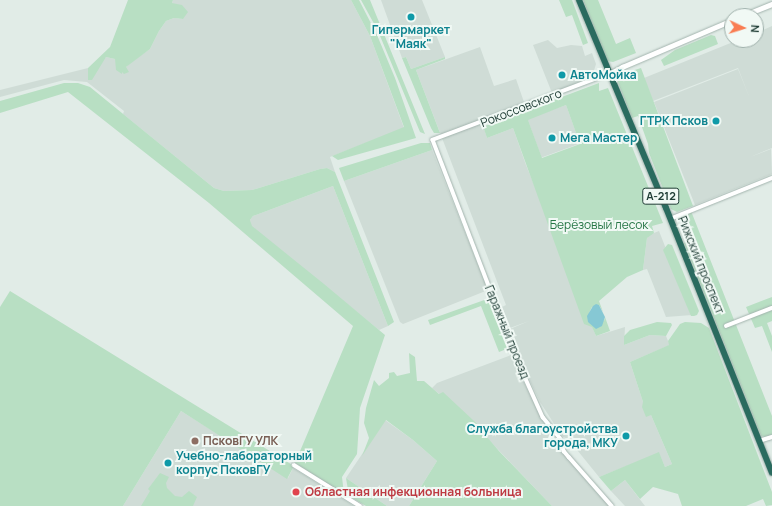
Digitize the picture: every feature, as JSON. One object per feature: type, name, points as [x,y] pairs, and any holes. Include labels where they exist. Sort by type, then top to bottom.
[{"type":"highway","name":"Рижский проспект","points":[[579,0],[670,219],[772,473]]},
{"type":"main road","points":[[762,8],[772,4]]},
{"type":"main road","points":[[609,74],[724,23]]},
{"type":"street","name":"Рокоссовского","points":[[433,140],[609,74]]},
{"type":"street","name":"Гаражный проезд","points":[[433,140],[517,359],[543,417],[560,438],[566,454],[612,506]]},
{"type":"street","points":[[670,219],[772,178]]},
{"type":"street","points":[[726,326],[772,308]]},
{"type":"street","points":[[759,441],[772,437]]},
{"type":"street","points":[[294,465],[360,506]]},
{"type":"shaded area","points":[[173,0],[351,0],[370,36],[404,128],[330,157],[335,172],[327,168],[320,169],[252,190],[224,191],[214,188],[123,114],[124,111],[87,82],[64,80],[0,97],[0,90],[88,68],[88,80],[106,57],[115,59],[122,71],[131,62],[150,49],[166,21],[174,18],[183,19],[172,3]]},
{"type":"shaded area","points":[[381,0],[422,0],[445,57],[411,69],[406,57],[402,58]]},
{"type":"shaded area","points":[[772,26],[772,148],[750,157],[771,149],[772,174],[695,205],[654,102],[738,69],[750,99],[738,68],[653,101],[644,78],[724,46],[724,48],[764,48],[764,30]]},
{"type":"shaded area","points":[[548,40],[557,48],[571,45],[582,46],[585,56],[592,53],[596,64],[592,77],[552,93],[533,45]]},
{"type":"shaded area","points":[[480,47],[494,86],[516,79],[525,105],[482,122],[487,138],[513,128],[526,165],[596,336],[625,327],[624,345],[650,335],[666,336],[670,345],[630,362],[643,402],[651,415],[672,464],[665,467],[659,453],[599,477],[569,440],[562,436],[540,402],[520,360],[510,329],[529,321],[510,328],[502,307],[506,305],[416,70]]},
{"type":"shaded area","points":[[566,105],[580,144],[541,158],[527,119]]},
{"type":"shaded area","points":[[432,150],[488,290],[403,324],[400,322],[344,181]]},
{"type":"shaded area","points":[[333,186],[388,326],[379,330],[251,226],[250,220],[253,216]]},
{"type":"shaded area","points":[[659,231],[692,315],[666,317],[647,269],[643,270],[647,238],[649,235]]},
{"type":"shaded area","points":[[511,355],[539,414],[563,452],[610,506],[552,506],[486,437],[488,434],[432,388],[437,383]]},
{"type":"shaded area","name":"ПсковГУ УЛК","points":[[181,411],[288,478],[293,468],[354,506],[123,506]]},
{"type":"shaded area","points":[[385,420],[413,440],[437,461],[409,506],[387,506],[346,478]]},
{"type":"shaded area","points":[[625,480],[645,506],[625,506],[611,491]]},
{"type":"green space","points":[[128,0],[173,0],[172,3],[182,5],[188,12],[183,19],[174,18],[166,21],[150,49],[126,67],[129,72],[124,74],[122,72],[122,74],[116,70],[115,59],[106,57],[92,80],[88,80],[88,68],[110,47]]},
{"type":"green space","points":[[351,0],[359,0],[377,35],[395,78],[416,138],[338,160],[332,156],[404,127],[370,36]]},
{"type":"green space","points":[[361,0],[370,0],[425,134],[420,132],[378,31]]},
{"type":"green space","points":[[559,0],[572,0],[588,43],[583,45],[572,15],[566,17]]},
{"type":"green space","points":[[583,0],[598,0],[616,44],[630,38],[636,53],[613,62],[607,61]]},
{"type":"green space","points":[[711,35],[715,36],[718,44],[664,66],[661,60],[675,50]]},
{"type":"green space","points":[[406,57],[411,69],[445,57],[445,59],[416,70],[440,133],[434,133],[431,128],[402,58]]},
{"type":"green space","points":[[641,68],[693,206],[677,212],[671,209],[649,153],[648,144],[638,116],[632,118],[617,78],[619,75]]},
{"type":"green space","points":[[64,83],[78,83],[90,87],[214,188],[224,191],[252,190],[320,169],[327,168],[335,172],[394,322],[388,326],[333,186],[253,216],[250,220],[252,226],[385,335],[360,408],[357,454],[342,477],[344,494],[295,463],[353,326],[209,203],[68,92],[0,113],[0,101]]},
{"type":"green space","name":"Берёзовый лесок","points":[[599,83],[599,91],[608,88],[663,223],[652,226],[654,233],[647,238],[643,270],[627,277],[599,301],[603,312],[599,305],[592,307],[589,313],[604,321],[605,317],[610,331],[596,336],[592,327],[584,324],[513,128],[487,138],[484,129],[485,126]],"holes":[[[566,105],[580,144],[542,158],[528,120]]]},
{"type":"green space","points":[[421,143],[430,143],[432,150],[344,181],[339,168]]},
{"type":"green space","points":[[691,211],[772,416],[772,435],[766,437],[761,436],[684,243],[689,240],[679,216]]},
{"type":"green space","points":[[668,244],[672,245],[699,311],[697,315],[691,316],[663,250]]},
{"type":"green space","points":[[10,291],[294,466],[287,479],[181,411],[123,506],[0,506],[0,307]]},
{"type":"green space","points":[[772,297],[772,321],[767,323],[772,336],[772,352],[762,326],[755,328],[746,307]]},
{"type":"green space","points":[[490,298],[509,348],[499,352],[481,306],[430,325],[428,320]]},
{"type":"green space","points":[[657,322],[671,323],[672,325],[666,336],[650,335],[624,345],[624,336],[630,330]]},
{"type":"green space","points":[[685,322],[701,323],[709,328],[772,492],[772,505],[766,506],[763,499],[746,506],[682,506],[678,494],[653,487],[640,499],[625,480],[611,491],[599,477],[659,452],[665,467],[672,464],[651,415],[646,417],[642,407],[643,402],[630,362],[669,345],[668,341],[680,324]]},
{"type":"green space","points":[[409,353],[415,357],[417,381],[424,381],[439,394],[443,392],[488,434],[487,437],[499,451],[552,506],[409,506],[437,461],[413,440],[386,420],[362,456],[369,438],[364,423],[366,408],[374,380],[379,386],[389,378],[389,373],[394,372],[397,376],[410,373]]},
{"type":"green space","points":[[160,473],[169,477],[166,483],[167,488],[175,496],[182,497],[189,491],[197,497],[193,506],[141,506],[150,491],[148,489]]},
{"type":"green space","points":[[346,478],[387,506],[366,506],[349,496]]},
{"type":"water","points":[[596,304],[599,305],[605,317],[602,326],[596,329],[588,322],[587,316]]},
{"type":"place","name":"Гипермаркет \"Маяк\"","points":[[411,17]]},
{"type":"place","name":"АвтоМойка","points":[[562,75]]},
{"type":"place","name":"ГТРК Псков","points":[[716,121]]},
{"type":"place","name":"Мега Мастер","points":[[552,138]]},
{"type":"place","name":"Служба благоустройства города, МКУ","points":[[626,436]]},
{"type":"place","name":"ПсковГУ УЛК","points":[[195,441]]},
{"type":"place","name":"Учебно-лабораторный корпус ПсковГУ","points":[[168,463]]},
{"type":"place","name":"Областная инфекционная больница","points":[[296,492]]}]
